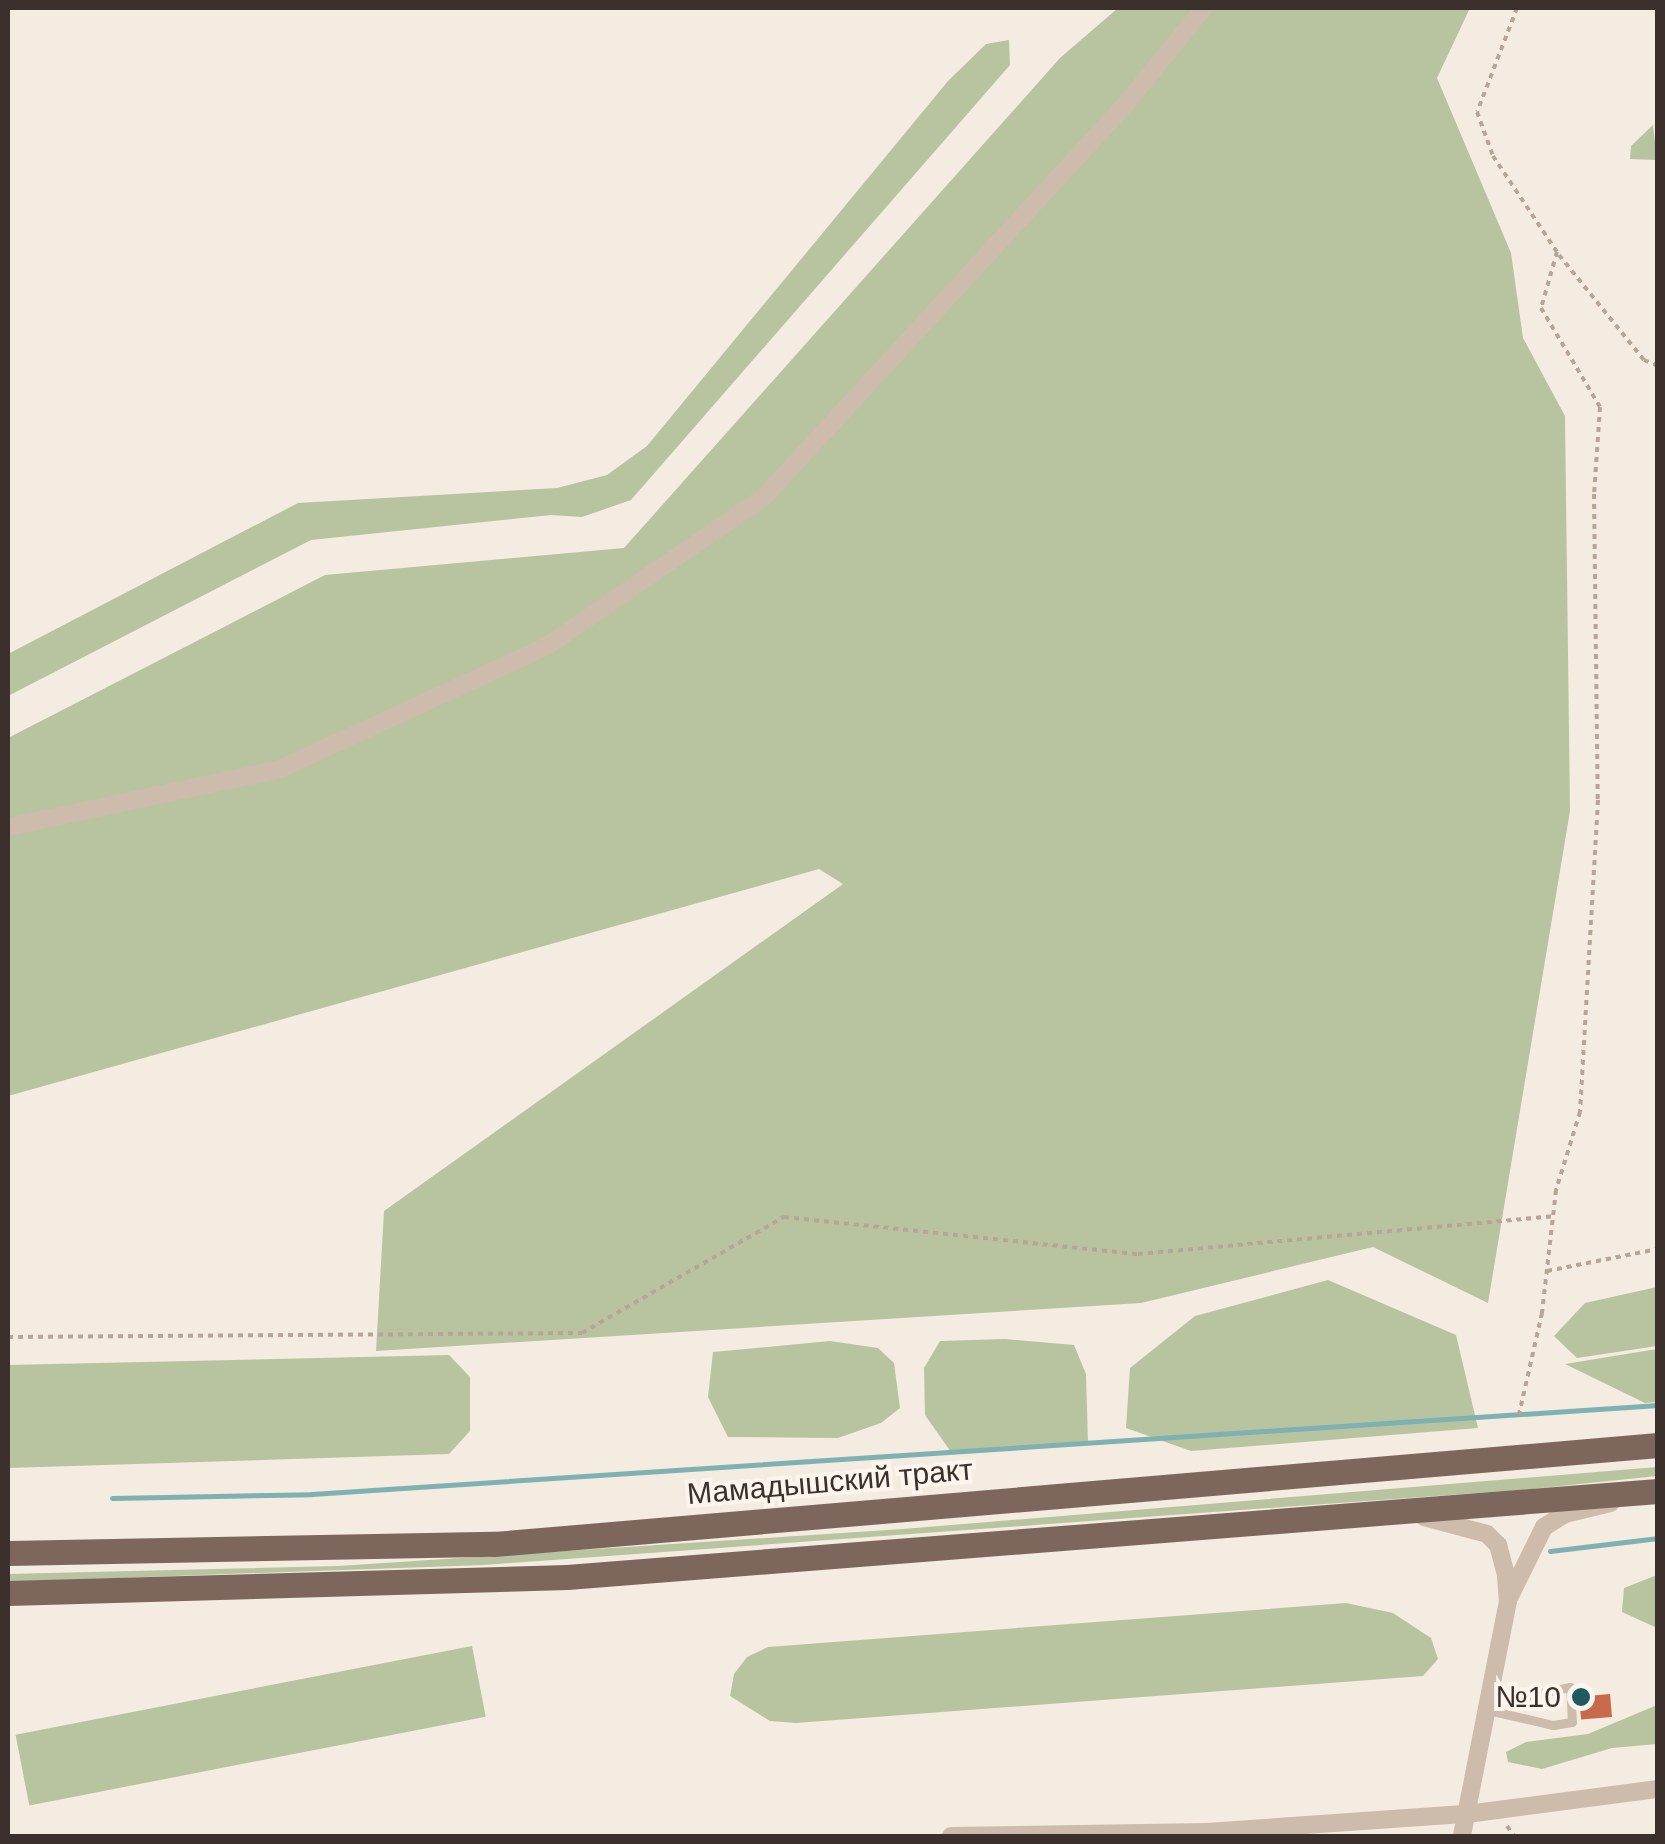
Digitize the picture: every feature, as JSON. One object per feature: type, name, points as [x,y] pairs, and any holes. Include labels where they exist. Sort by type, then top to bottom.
[{"type":"main road","name":"Мамадышский тракт","points":[[8,1553],[494,1544],[1658,1445]]},
{"type":"main road","points":[[8,1593],[567,1577],[1652,1491]]},
{"type":"street","points":[[8,827],[280,770],[547,646],[578,625],[765,496],[1124,106],[1204,8]]},
{"type":"street","points":[[1462,1836],[1508,1601],[1536,1537],[1553,1520],[1652,1491]]},
{"type":"street","points":[[1399,1512],[1487,1534],[1502,1555],[1508,1601]]},
{"type":"street","points":[[950,1836],[1207,1832],[1467,1814],[1658,1789]]},
{"type":"lane","points":[[1485,1710],[1553,1724],[1572,1722],[1570,1687],[1526,1696],[1489,1690]]},
{"type":"path","points":[[1517,8],[1477,112],[1493,156],[1557,252],[1644,360],[1658,366]]},
{"type":"path","points":[[1520,1414],[1547,1271],[1553,1216],[1580,1112],[1598,800],[1594,494],[1600,407],[1541,308],[1557,252]]},
{"type":"path","points":[[8,1336],[582,1333],[784,1217],[1138,1254],[1553,1216]]},
{"type":"path","points":[[1547,1271],[1658,1249]]},
{"type":"green space","points":[[1118,8],[1470,8],[1437,78],[1511,253],[1523,338],[1565,416],[1570,811],[1488,1303],[1373,1247],[1141,1303],[376,1351],[384,1211],[843,884],[819,869],[8,1096],[8,738],[325,575],[624,548],[1060,58]]},
{"type":"green space","points":[[1009,40],[1010,65],[631,500],[582,517],[551,515],[311,540],[8,696],[8,654],[298,503],[557,488],[607,475],[647,446],[948,81],[986,44]]},
{"type":"green space","points":[[1653,125],[1657,160],[1630,159],[1631,146]]},
{"type":"green space","points":[[1328,1280],[1456,1335],[1478,1428],[1191,1451],[1126,1428],[1130,1368],[1195,1316]]},
{"type":"green space","points":[[1657,1287],[1657,1346],[1577,1358],[1554,1336],[1585,1303]]},
{"type":"green space","points":[[1005,1339],[1074,1345],[1086,1374],[1088,1443],[951,1452],[925,1415],[924,1368],[940,1341]]},
{"type":"green space","points":[[830,1341],[878,1348],[894,1363],[900,1408],[881,1423],[838,1438],[728,1437],[708,1397],[713,1352]]},
{"type":"green space","points":[[1657,1349],[1657,1402],[1645,1403],[1565,1364]]},
{"type":"green space","points":[[449,1355],[470,1377],[470,1431],[449,1454],[8,1468],[8,1365]]},
{"type":"green space","points":[[1657,1467],[1657,1476],[1532,1489],[483,1565],[8,1582],[8,1574],[338,1566],[903,1529]]},
{"type":"green space","points":[[1657,1575],[1657,1628],[1622,1612],[1624,1588]]},
{"type":"green space","points":[[1346,1603],[1393,1613],[1431,1638],[1438,1659],[1423,1676],[796,1723],[770,1721],[730,1696],[734,1674],[747,1657],[768,1647]]},
{"type":"green space","points":[[472,1646],[486,1717],[29,1805],[16,1735]]},
{"type":"green space","points":[[1657,1705],[1657,1744],[1612,1748],[1542,1769],[1508,1762],[1506,1752],[1526,1742],[1588,1734]]},
{"type":"building","points":[[1610,1694],[1612,1717],[1581,1720],[1579,1697]]},
{"type":"waterway","points":[[112,1498],[312,1494],[1658,1405]]},
{"type":"waterway","points":[[1550,1551],[1658,1538]]},
{"type":"place","name":"№10","points":[[1581,1697]]}]
